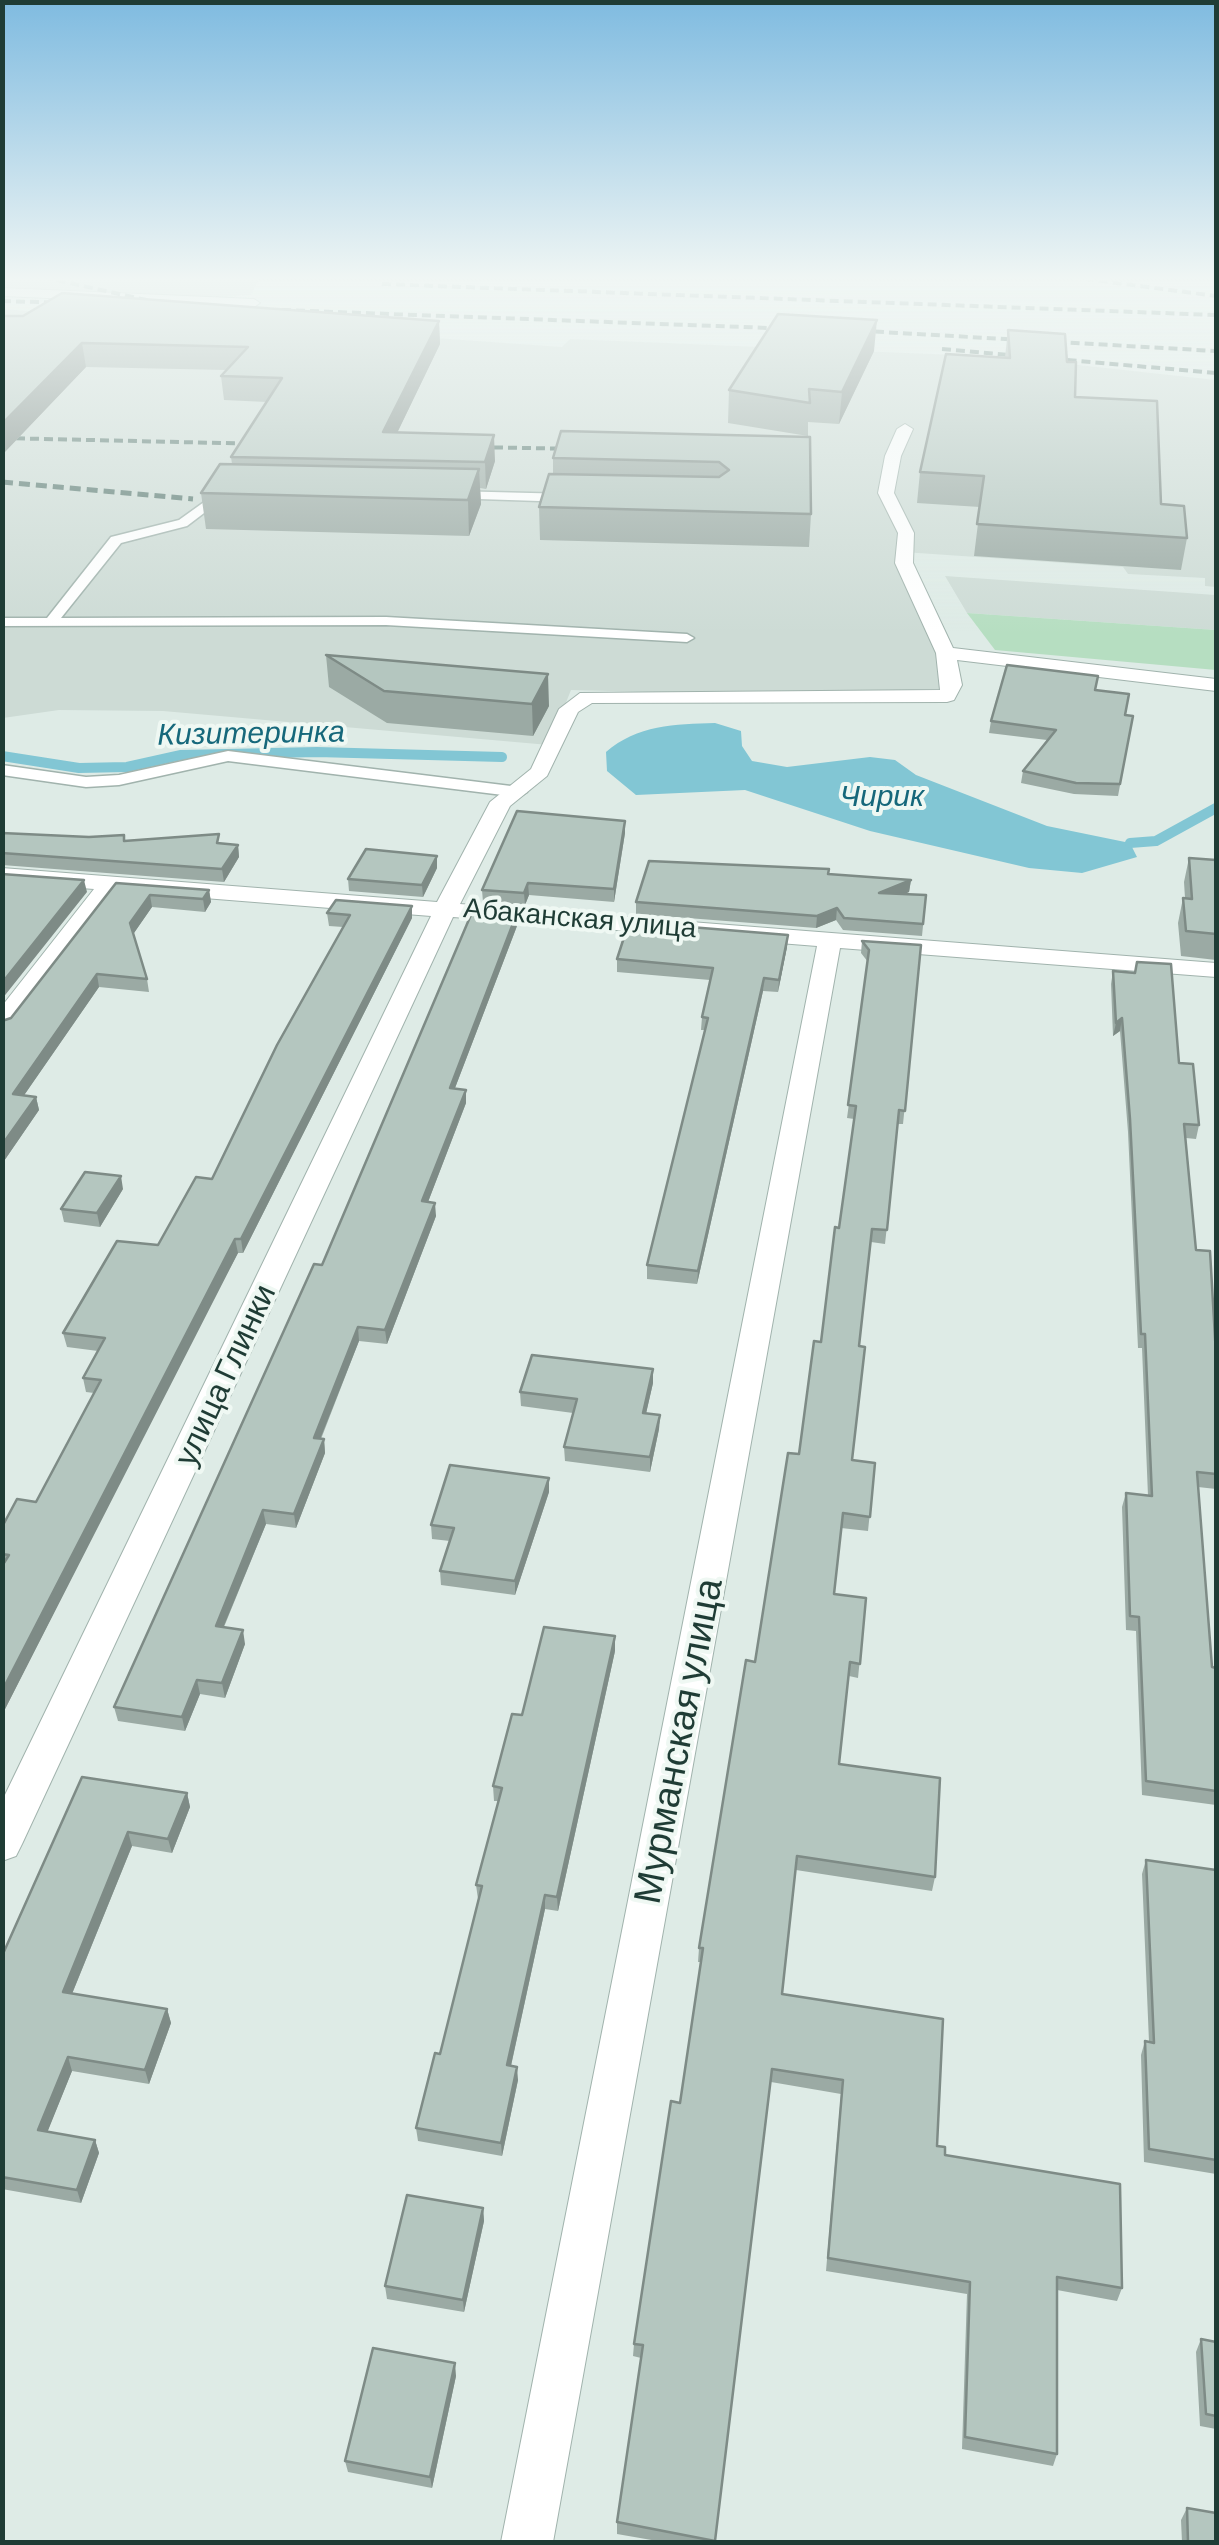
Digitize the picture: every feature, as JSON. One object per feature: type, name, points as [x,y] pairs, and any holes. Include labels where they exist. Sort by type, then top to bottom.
[{"type":"street","points":[[905,429],[893,456],[886,493],[906,532],[904,563],[946,653],[1216,685]]},
{"type":"street","name":"улица Глинки","points":[[2,1844],[446,906],[501,802],[519,792],[540,772],[569,710],[588,698],[947,696],[952,685],[946,653]]},
{"type":"street","name":"Абаканская улица","points":[[2,875],[446,906],[1216,970]]},
{"type":"street","points":[[2,1024],[111,882]]},
{"type":"street","name":"Мурманская улица","points":[[527,2542],[830,939]]},
{"type":"lane","points":[[50,623],[116,540],[183,523],[220,490],[240,491]]},
{"type":"lane","points":[[439,495],[579,498]]},
{"type":"lane","points":[[2,622],[386,621],[688,638]]},
{"type":"lane","points":[[2,770],[86,782],[120,780],[228,756],[519,792]]},
{"type":"shaded area","points":[[3,396],[1216,396],[1216,587],[1205,586],[1205,578],[1128,574],[1123,567],[903,552],[960,688],[914,699],[571,690],[549,745],[163,711],[59,710],[3,718]]},
{"type":"shaded area","points":[[945,576],[1216,595],[1216,630],[967,613]]},
{"type":"green space","points":[[967,613],[1216,630],[1216,670],[995,650]]},
{"type":"water","name":"Чирик","points":[[715,723],[741,731],[742,746],[752,761],[787,767],[870,757],[895,760],[916,775],[1047,826],[1130,843],[1137,857],[1082,873],[1029,868],[870,831],[745,790],[636,795],[607,771],[606,752],[630,736],[671,725]]},
{"type":"building","points":[[2,396],[30,396],[2,424]]},
{"type":"building","points":[[271,396],[401,396],[383,432],[494,435],[485,462],[231,457]]},
{"type":"building","points":[[765,396],[809,396],[810,403]]},
{"type":"building","points":[[937,396],[1075,396],[1157,401],[1161,504],[1184,506],[1187,538],[977,524],[984,476],[920,472]]},
{"type":"building","points":[[561,431],[810,437],[811,514],[539,507],[549,474],[719,477],[729,470],[719,462],[553,458]]},
{"type":"building","points":[[220,464],[479,469],[468,500],[201,493]]},
{"type":"building","points":[[326,655],[548,674],[532,704],[384,691]]},
{"type":"building","points":[[1007,665],[1098,676],[1095,690],[1129,694],[1125,715],[1133,716],[1120,784],[1076,783],[1023,771],[1056,730],[991,721]]},
{"type":"building","points":[[517,811],[625,821],[614,889],[528,883],[524,893],[482,890]]},
{"type":"building","points":[[2,833],[124,835],[124,841],[219,834],[217,843],[238,845],[222,869],[2,853]]},
{"type":"building","points":[[366,849],[437,856],[422,885],[348,879]]},
{"type":"building","points":[[1189,858],[1216,860],[1216,934],[1186,931],[1183,898],[1192,899]]},
{"type":"building","points":[[649,861],[829,869],[828,874],[911,880],[879,893],[926,895],[923,924],[844,918],[837,908],[817,916],[636,902]]},
{"type":"building","points":[[2,874],[84,880],[2,983],[3,901]]},
{"type":"building","points":[[116,883],[209,890],[203,899],[150,895],[130,923],[147,979],[97,974],[13,1094],[36,1097],[2,1145],[2,1021],[11,1018]]},
{"type":"building","points":[[336,900],[412,906],[2,1691],[2,1566],[9,1555],[2,1554],[2,1527],[17,1499],[36,1502],[101,1380],[83,1378],[105,1338],[63,1333],[117,1241],[158,1245],[196,1177],[212,1179],[277,1045],[350,915],[327,913]]},
{"type":"building","points":[[473,910],[517,913],[450,1088],[466,1090],[422,1201],[435,1203],[385,1330],[358,1327],[314,1438],[324,1439],[294,1514],[263,1510],[216,1626],[243,1630],[222,1683],[197,1680],[182,1717],[114,1707],[314,1264],[322,1265]]},
{"type":"building","points":[[629,922],[788,935],[779,980],[764,978],[698,1271],[647,1265],[708,1018],[702,1017],[713,968],[617,959]]},
{"type":"building","points":[[862,941],[921,945],[905,1111],[899,1110],[887,1230],[872,1229],[859,1346],[865,1347],[852,1460],[875,1463],[870,1517],[843,1513],[834,1594],[866,1598],[860,1664],[850,1662],[839,1764],[940,1778],[935,1877],[797,1856],[782,1994],[943,2019],[937,2146],[945,2147],[945,2155],[1120,2184],[1122,2288],[1057,2277],[1057,2454],[965,2437],[970,2282],[828,2258],[843,2080],[772,2069],[715,2541],[617,2522],[643,2345],[634,2344],[671,2101],[680,2103],[703,1948],[699,1948],[746,1660],[755,1662],[788,1453],[799,1454],[814,1341],[821,1342],[835,1227],[839,1228],[856,1106],[848,1105],[869,950]]},
{"type":"building","points":[[1137,962],[1171,964],[1179,1063],[1193,1064],[1199,1125],[1184,1124],[1196,1250],[1210,1251],[1216,1355],[1216,1474],[1197,1472],[1212,1667],[1216,1668],[1216,1791],[1146,1781],[1139,1617],[1130,1616],[1126,1493],[1152,1496],[1130,1119],[1122,1018],[1116,1023],[1113,971],[1135,973]]},
{"type":"building","points":[[85,1172],[121,1176],[97,1213],[61,1209]]},
{"type":"building","points":[[532,1355],[653,1369],[643,1413],[660,1415],[650,1457],[564,1447],[577,1399],[520,1392]]},
{"type":"building","points":[[450,1465],[549,1478],[515,1581],[440,1571],[454,1528],[431,1525]]},
{"type":"building","points":[[544,1627],[615,1636],[557,1897],[545,1895],[507,2065],[517,2067],[501,2143],[416,2128],[435,2053],[440,2054],[482,1886],[476,1885],[502,1788],[493,1786],[512,1714],[522,1715]]},
{"type":"building","points":[[82,1777],[187,1793],[168,1839],[128,1832],[63,1992],[167,2009],[145,2070],[68,2057],[38,2130],[95,2140],[77,2190],[2,2177],[2,1956]]},
{"type":"building","points":[[1146,1860],[1216,1870],[1216,2160],[1149,2149],[1145,2041],[1154,2043]]},
{"type":"building","points":[[407,2195],[483,2208],[463,2300],[385,2286]]},
{"type":"building","points":[[1201,2339],[1216,2342],[1216,2416],[1206,2414]]},
{"type":"building","points":[[373,2348],[455,2363],[430,2477],[345,2461]]},
{"type":"building","points":[[1187,2508],[1216,2513],[1216,2542],[1188,2542]]},
{"type":"waterway","name":"Кизитеринка","points":[[2,756],[79,768],[127,767],[181,755],[317,752],[502,757]]},
{"type":"waterway","name":"Кизитеринка","points":[[1130,843],[1156,841],[1216,808]]},
{"type":"railway","points":[[2,438],[266,444]]},
{"type":"railway","points":[[466,447],[586,449]]},
{"type":"railway","points":[[2,482],[193,499]]}]
